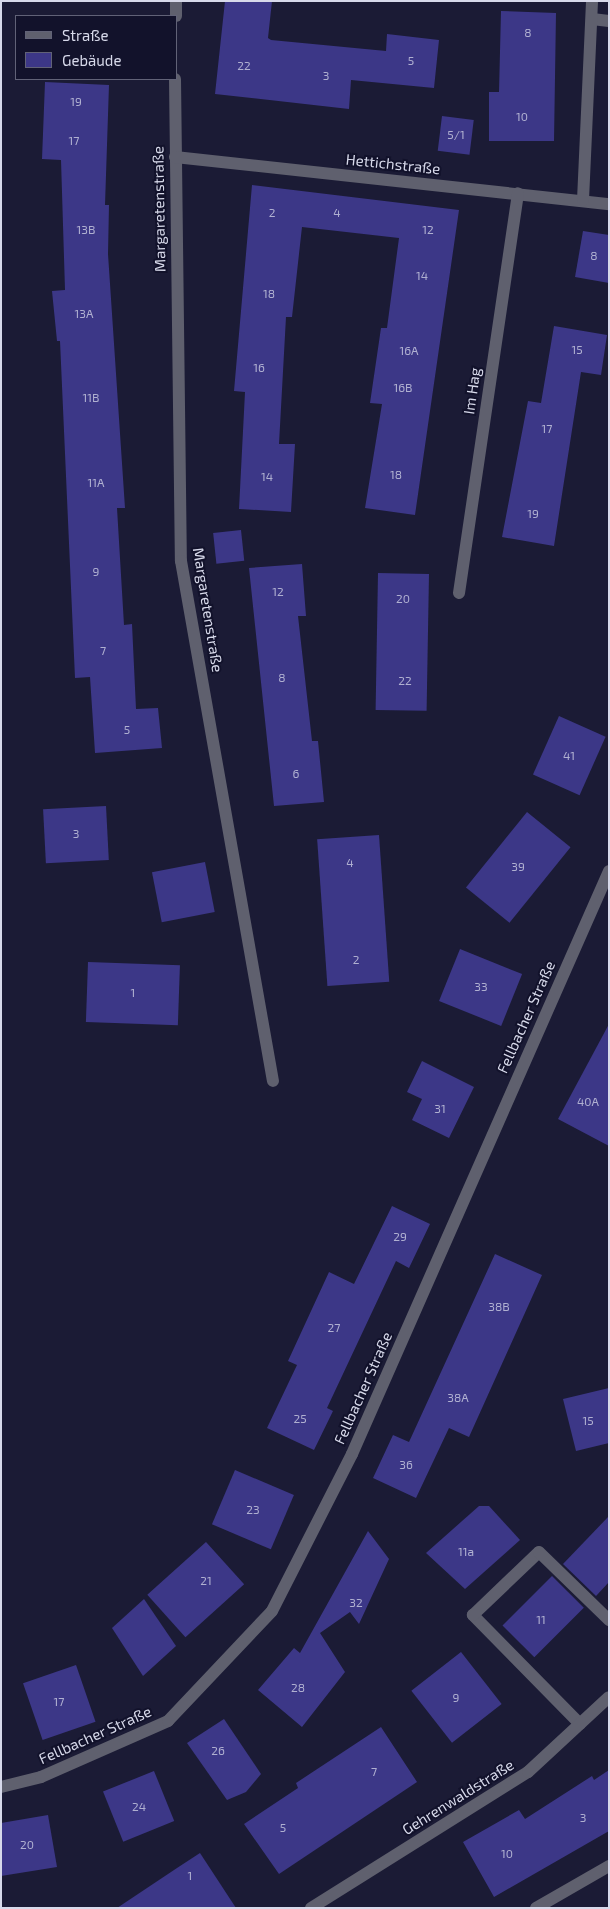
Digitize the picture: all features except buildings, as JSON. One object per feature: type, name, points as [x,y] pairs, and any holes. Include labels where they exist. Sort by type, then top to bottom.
[{"type":"street","points":[[176,1],[176,15]]},
{"type":"street","points":[[583,200],[592,1]]},
{"type":"street","points":[[592,19],[609,21]]},
{"type":"street","name":"Margaretenstraße","points":[[175,80],[181,561],[273,1081]]},
{"type":"street","name":"Hettichstraße","points":[[175,157],[609,204]]},
{"type":"street","name":"Im Hag","points":[[459,593],[518,193]]},
{"type":"street","name":"Fellbacher Straße","points":[[1,1787],[40,1777],[168,1720],[272,1611],[352,1454],[609,871]]},
{"type":"street","points":[[580,1724],[473,1615],[539,1552],[609,1620]]},
{"type":"street","name":"Gehrenwaldstraße","points":[[311,1908],[528,1772],[609,1697]]},
{"type":"street","points":[[536,1908],[609,1866]]}]
